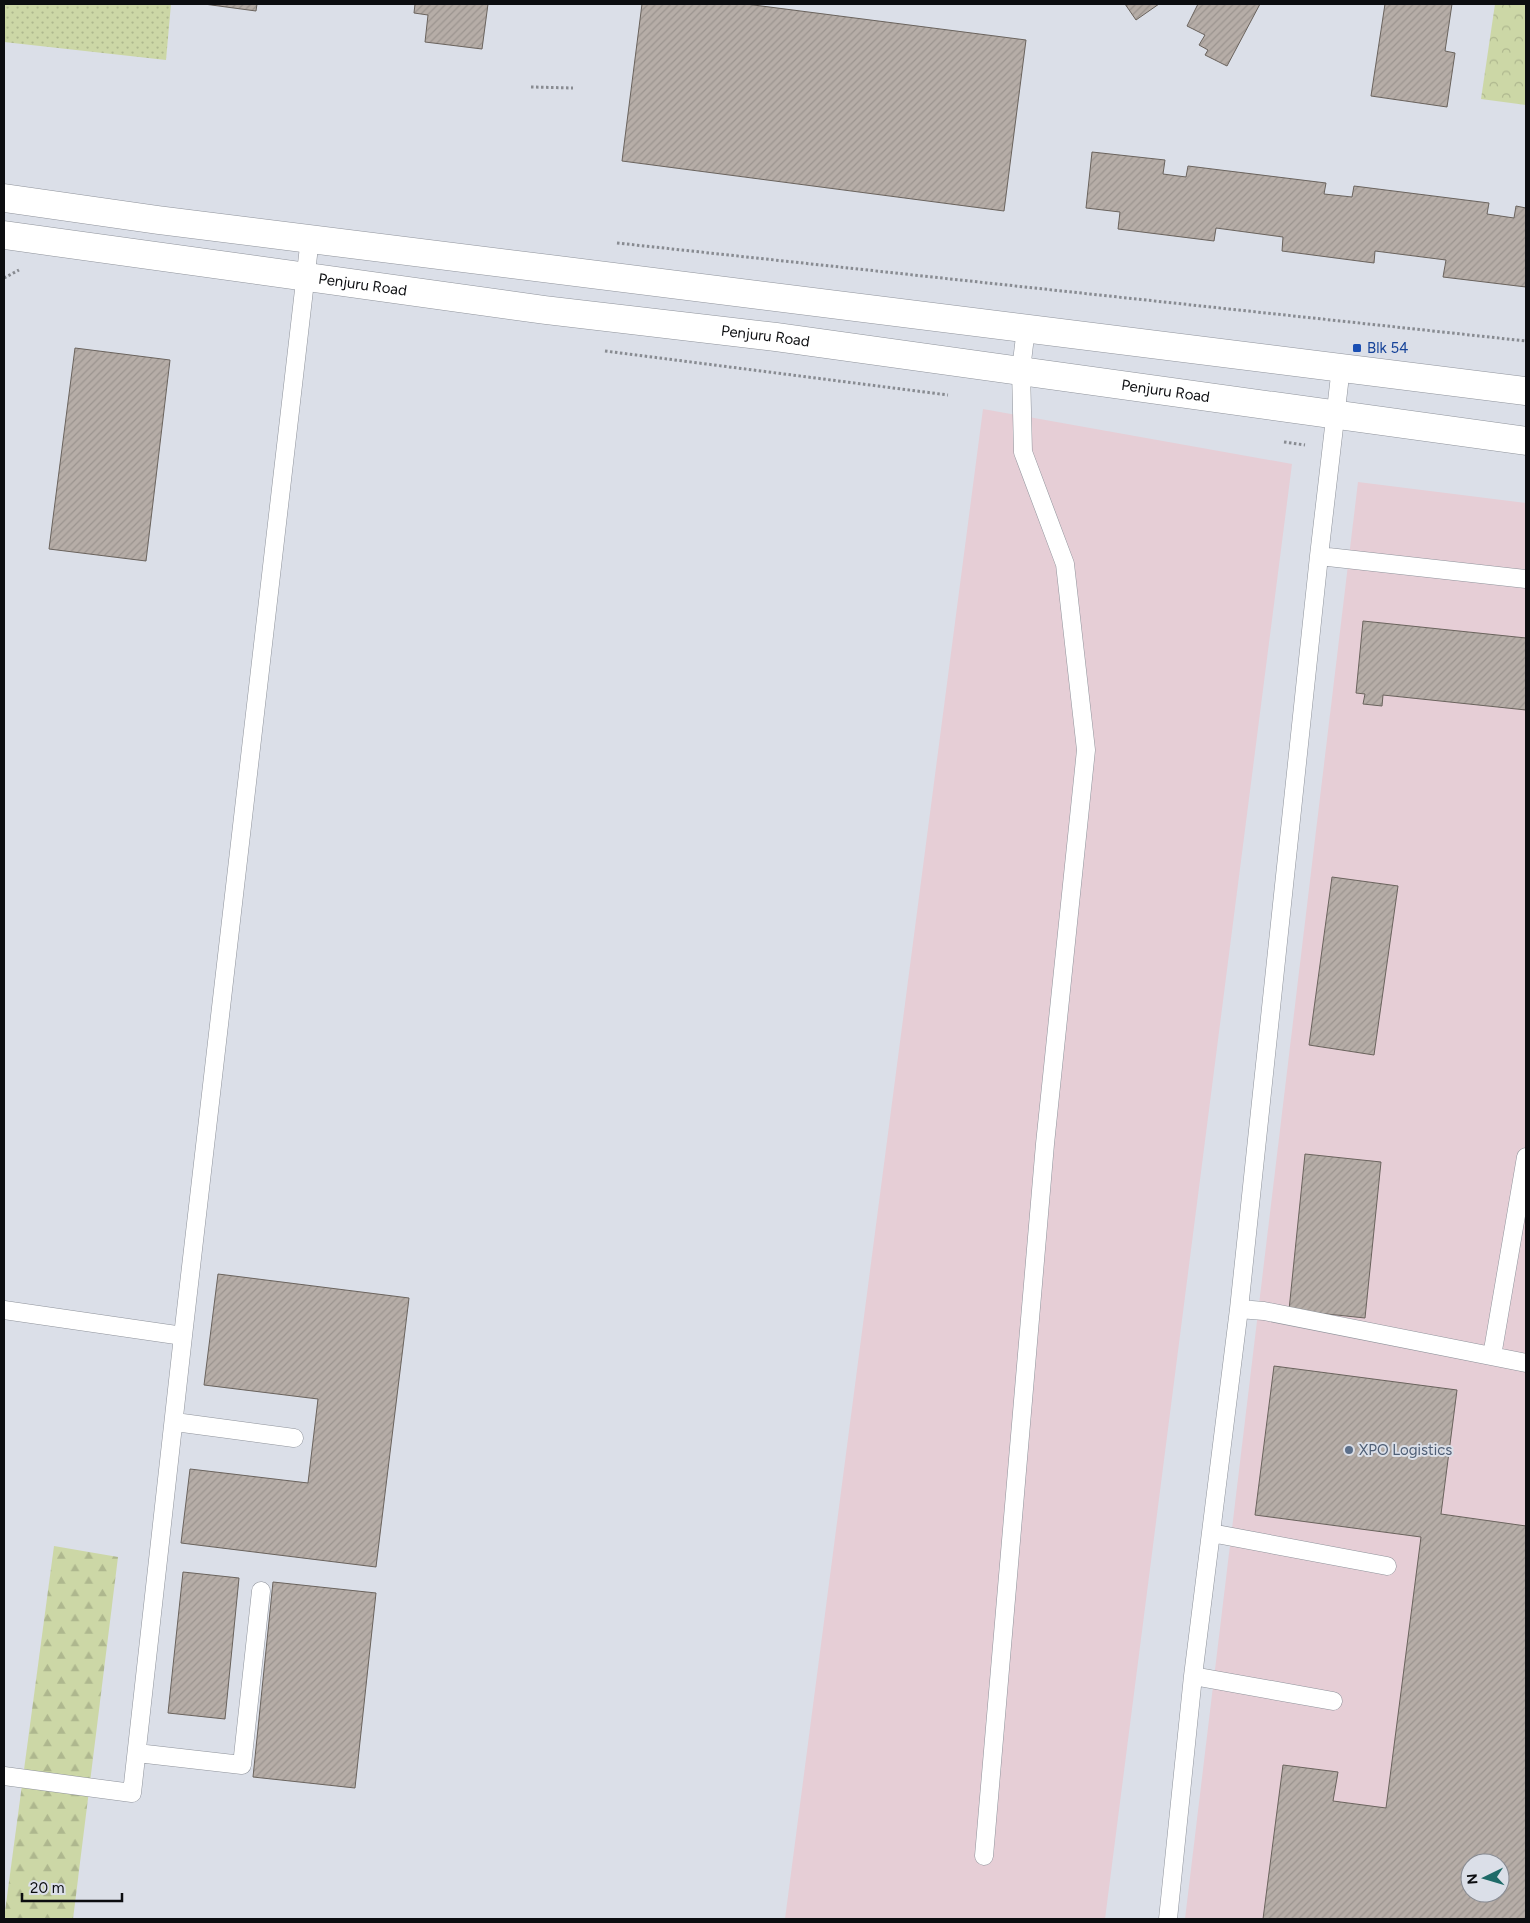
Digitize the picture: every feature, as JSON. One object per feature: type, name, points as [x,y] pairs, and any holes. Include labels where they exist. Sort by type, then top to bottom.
[{"type":"main road","points":[[4,198],[305,238],[1526,391]]},
{"type":"main road","name":"Penjuru Road","points":[[4,234],[295,276],[545,310],[776,337],[1526,441]]},
{"type":"lane","points":[[4,1776],[132,1793],[175,1422],[295,276],[305,238]]},
{"type":"lane","points":[[984,1856],[1045,1144],[1086,750],[1065,564],[1023,452],[1021,370],[1026,328]]},
{"type":"lane","points":[[1168,1919],[1193,1676],[1239,1309],[1319,556],[1341,367]]},
{"type":"lane","points":[[1319,556],[1526,579]]},
{"type":"lane","points":[[1492,1356],[1526,1157]]},
{"type":"lane","points":[[1239,1309],[1264,1311],[1526,1363]]},
{"type":"lane","points":[[4,1310],[183,1336]]},
{"type":"lane","points":[[175,1422],[294,1438]]},
{"type":"lane","points":[[1211,1534],[1387,1566]]},
{"type":"lane","points":[[138,1753],[242,1765],[261,1591]]},
{"type":"lane","points":[[1193,1676],[1333,1702]]},
{"type":"path","points":[[531,88],[574,88]]},
{"type":"path","points":[[608,242],[1526,341]]},
{"type":"path","points":[[4,278],[19,270],[29,271]]},
{"type":"path","points":[[602,351],[953,396]]},
{"type":"path","points":[[1283,441],[1331,448]]},
{"type":"shaded area","points":[[983,409],[1292,464],[1105,1919],[785,1919]]},
{"type":"shaded area","points":[[1358,482],[1526,503],[1526,1919],[1185,1919]]},
{"type":"green space","points":[[4,4],[171,4],[166,60],[4,42]]},
{"type":"green space","points":[[1495,4],[1526,4],[1526,105],[1481,99]]},
{"type":"green space","points":[[54,1546],[118,1557],[73,1919],[4,1919]]},
{"type":"building","points":[[204,4],[257,4],[256,11]]},
{"type":"building","points":[[415,4],[488,4],[482,49],[425,42],[428,15],[414,13]]},
{"type":"building","points":[[642,4],[746,4],[1026,40],[1004,211],[622,161]]},
{"type":"building","points":[[1125,4],[1159,4],[1136,20]]},
{"type":"building","points":[[1198,4],[1260,4],[1227,66],[1205,55],[1208,50],[1199,45],[1205,35],[1187,26]]},
{"type":"building","points":[[1385,4],[1452,4],[1445,51],[1455,53],[1447,107],[1371,96]]},
{"type":"building","points":[[1092,152],[1165,160],[1163,174],[1186,177],[1188,166],[1326,183],[1324,194],[1352,197],[1354,186],[1489,203],[1487,214],[1514,218],[1516,206],[1526,208],[1526,287],[1443,277],[1446,260],[1375,251],[1374,263],[1282,251],[1283,237],[1216,228],[1214,241],[1118,229],[1120,212],[1086,208]]},
{"type":"building","points":[[75,348],[170,360],[146,561],[49,549]]},
{"type":"building","points":[[1363,621],[1526,638],[1526,710],[1383,695],[1382,706],[1363,704],[1365,694],[1356,693]]},
{"type":"building","points":[[1332,877],[1398,886],[1374,1055],[1309,1045]]},
{"type":"building","points":[[1305,1154],[1381,1162],[1365,1318],[1289,1310]]},
{"type":"building","points":[[218,1274],[409,1298],[376,1567],[181,1543],[190,1469],[308,1483],[318,1399],[204,1385]]},
{"type":"building","points":[[1274,1366],[1457,1390],[1441,1514],[1526,1526],[1526,1919],[1263,1919],[1283,1765],[1338,1772],[1333,1801],[1386,1808],[1421,1537],[1255,1515]]},
{"type":"building","points":[[183,1572],[239,1578],[225,1719],[168,1713]]},
{"type":"building","points":[[273,1582],[376,1593],[355,1788],[253,1777]]},
{"type":"place","name":"Blk 54","points":[[1357,348]]},
{"type":"place","name":"XPO Logistics","points":[[1349,1450]]}]
